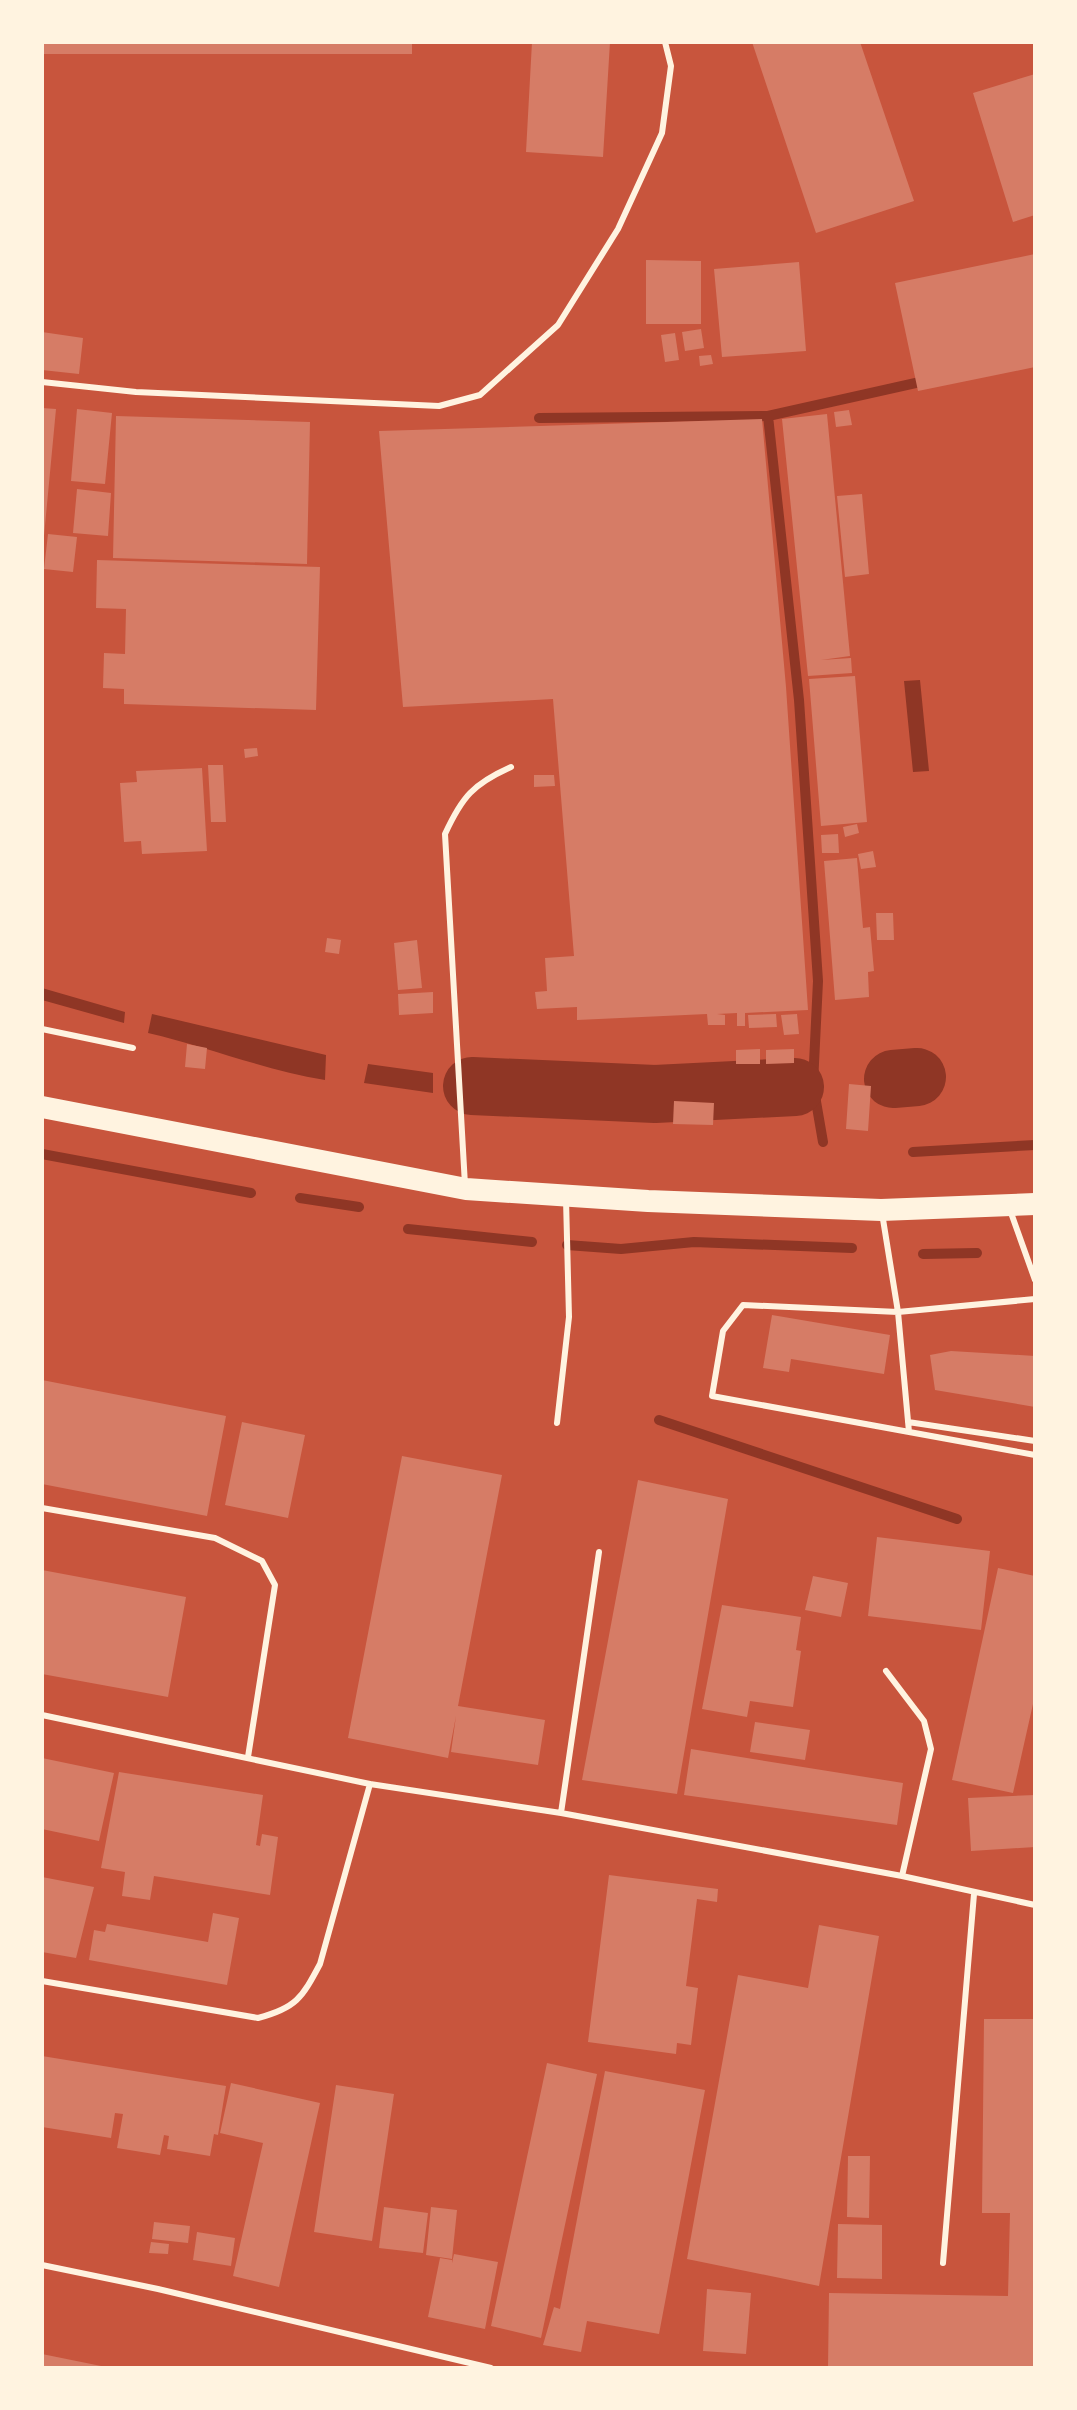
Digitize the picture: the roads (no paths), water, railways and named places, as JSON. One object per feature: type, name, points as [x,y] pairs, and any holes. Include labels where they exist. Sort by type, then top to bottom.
[{"type":"highway","points":[[42,1107],[466,1189],[881,1210],[1035,1204]]},
{"type":"lane","points":[[42,382],[136,392],[439,406],[480,395],[558,325],[618,229],[662,133],[671,66],[665,42]]},
{"type":"lane","points":[[466,1189],[445,834],[456,809],[478,782],[511,767]]},
{"type":"lane","points":[[42,1029],[133,1048]]},
{"type":"lane","points":[[557,1423],[569,1317],[566,1196]]},
{"type":"lane","points":[[1009,1207],[1035,1280]]},
{"type":"lane","points":[[881,1210],[898,1312],[909,1432]]},
{"type":"lane","points":[[1035,1299],[898,1312],[743,1305],[723,1331],[712,1396],[1035,1455]]},
{"type":"lane","points":[[908,1422],[1035,1441]]},
{"type":"lane","points":[[42,1508],[215,1538],[262,1561],[275,1585],[248,1757]]},
{"type":"lane","points":[[561,1813],[599,1552]]},
{"type":"lane","points":[[886,1671],[924,1721],[931,1749],[902,1876]]},
{"type":"lane","points":[[42,1715],[370,1784],[561,1813],[902,1876],[1035,1905]]},
{"type":"lane","points":[[42,1981],[258,2018],[288,2010],[307,1990],[320,1964],[370,1784]]},
{"type":"lane","points":[[943,2263],[974,1894]]},
{"type":"lane","points":[[42,2265],[158,2289],[491,2368]]},
{"type":"waterway","points":[[539,418],[768,416],[929,380]]},
{"type":"waterway","points":[[768,416],[799,700],[818,981],[813,1084],[823,1142]]},
{"type":"waterway","points":[[893,1079],[917,1077]]},
{"type":"waterway","points":[[472,1086],[655,1094],[795,1087]]},
{"type":"waterway","points":[[913,1152],[1035,1145]]},
{"type":"waterway","points":[[42,1154],[251,1193]]},
{"type":"waterway","points":[[300,1198],[359,1207]]},
{"type":"waterway","points":[[408,1229],[532,1242]]},
{"type":"waterway","points":[[567,1245],[621,1249],[694,1242],[852,1248]]},
{"type":"waterway","points":[[923,1254],[977,1253]]},
{"type":"waterway","points":[[659,1420],[957,1519]]}]
